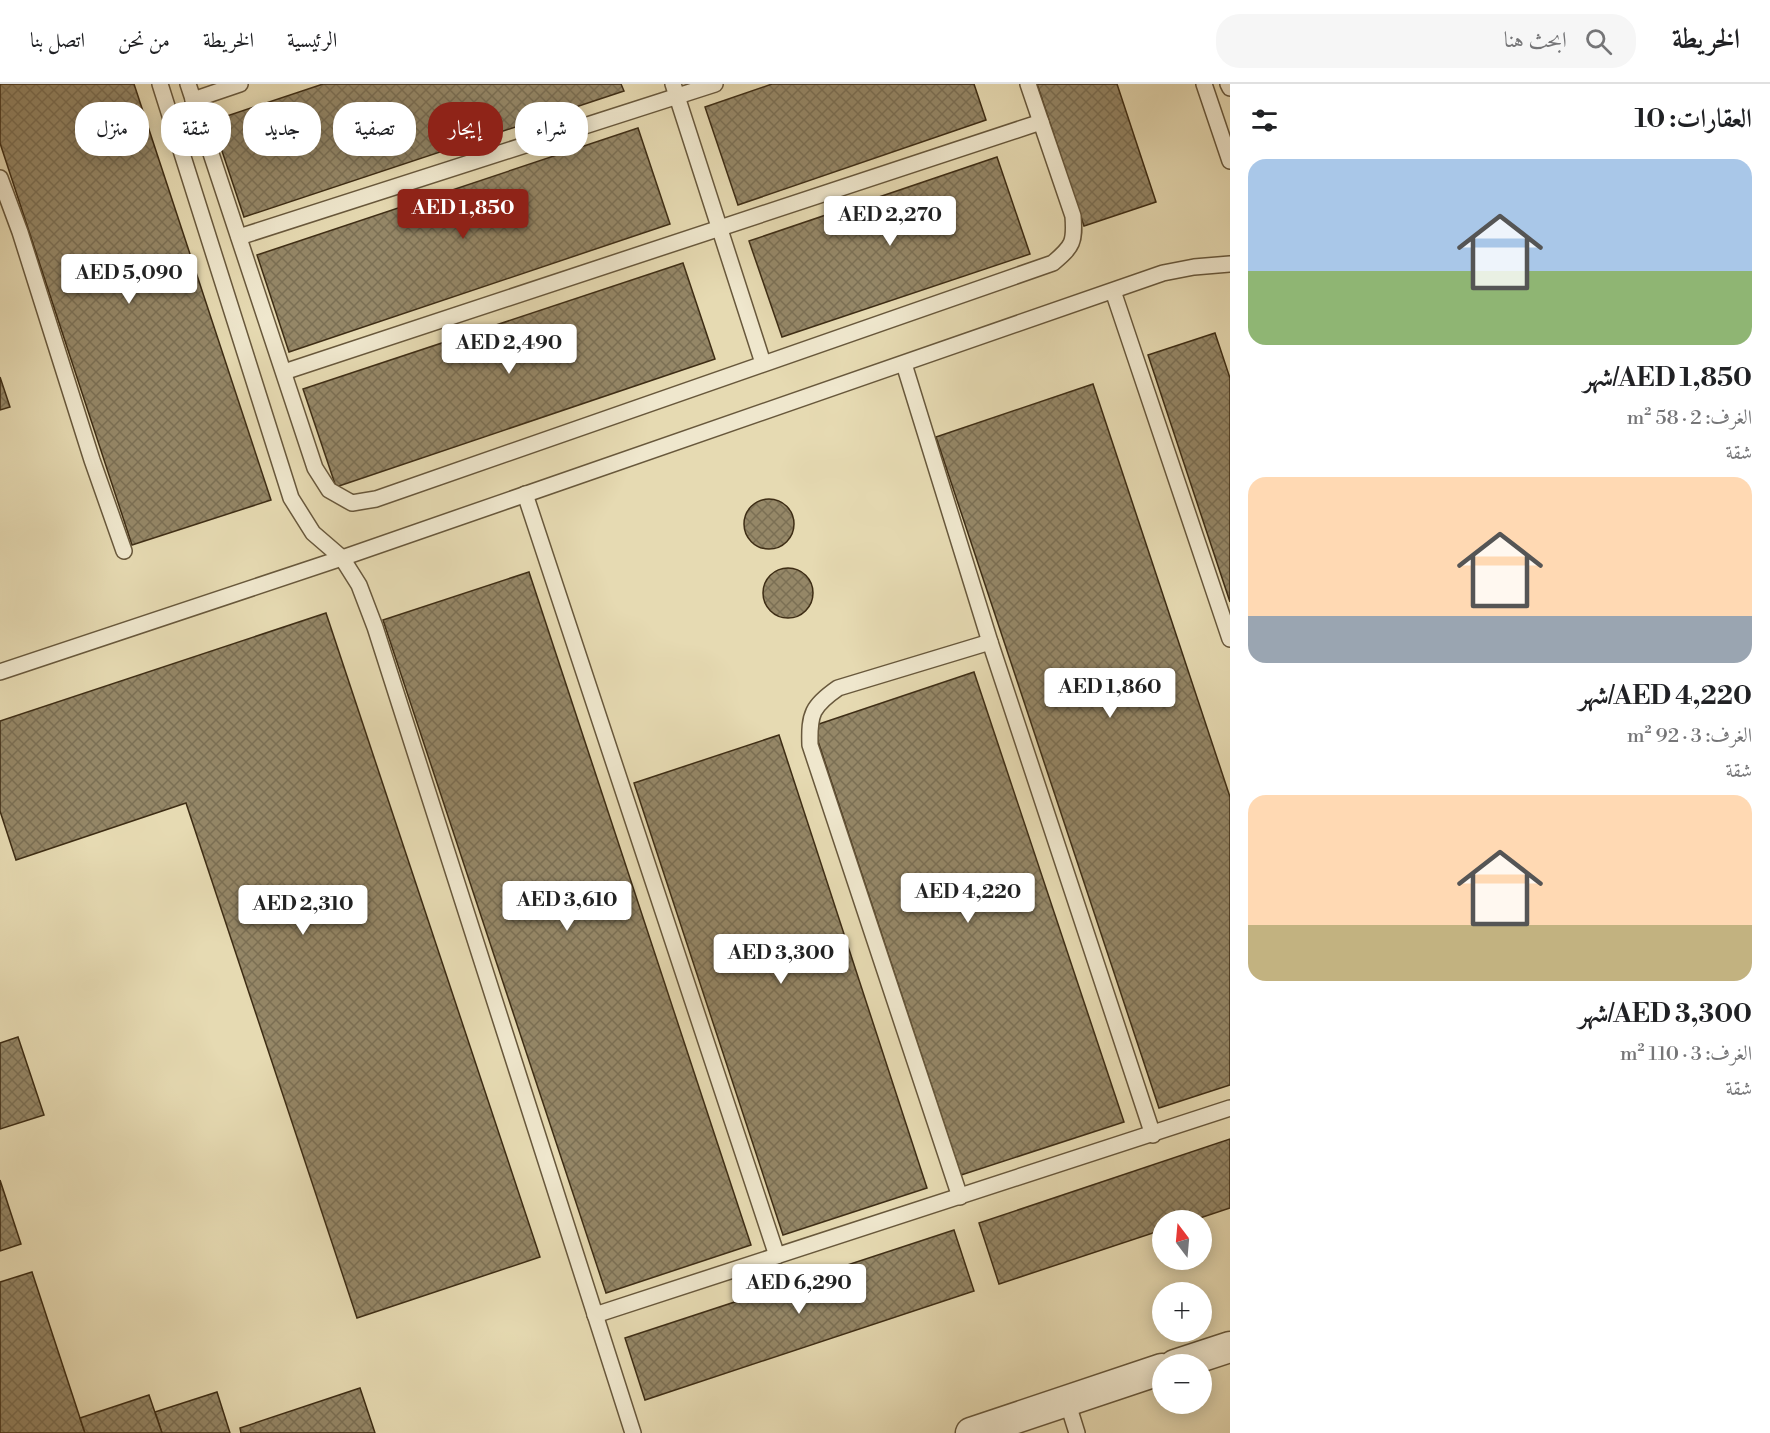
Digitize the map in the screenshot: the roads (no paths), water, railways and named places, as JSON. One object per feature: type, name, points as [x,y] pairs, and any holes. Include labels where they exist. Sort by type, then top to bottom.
[{"type":"street","points":[[1209,1354],[1230,1347]]},
{"type":"street","points":[[971,1433],[1152,1372]]},
{"type":"lane","points":[[160,84],[291,498],[313,533],[342,558],[359,585],[375,627],[633,1433]]},
{"type":"lane","points":[[188,84],[315,468],[329,490],[352,503],[376,499],[1053,263],[1069,250],[1074,234],[1073,216],[1028,84]]},
{"type":"lane","points":[[193,100],[240,84]]},
{"type":"lane","points":[[238,237],[675,91],[715,84]]},
{"type":"lane","points":[[1204,84],[1230,161]]},
{"type":"lane","points":[[1228,84],[1230,88]]},
{"type":"lane","points":[[675,91],[763,363]]},
{"type":"lane","points":[[284,372],[1041,122]]},
{"type":"lane","points":[[0,178],[20,232],[92,460],[124,551]]},
{"type":"lane","points":[[0,672],[342,558],[1163,273],[1194,267],[1230,264]]},
{"type":"lane","points":[[1113,291],[1230,639]]},
{"type":"lane","points":[[904,364],[990,642],[1153,1135]]},
{"type":"lane","points":[[525,494],[777,1256]]},
{"type":"lane","points":[[960,1197],[810,745],[809,721],[820,700],[838,688],[990,642]]},
{"type":"lane","points":[[595,1315],[1153,1135],[1230,1108]]},
{"type":"lane","points":[[1067,1401],[1077,1433]]}]
